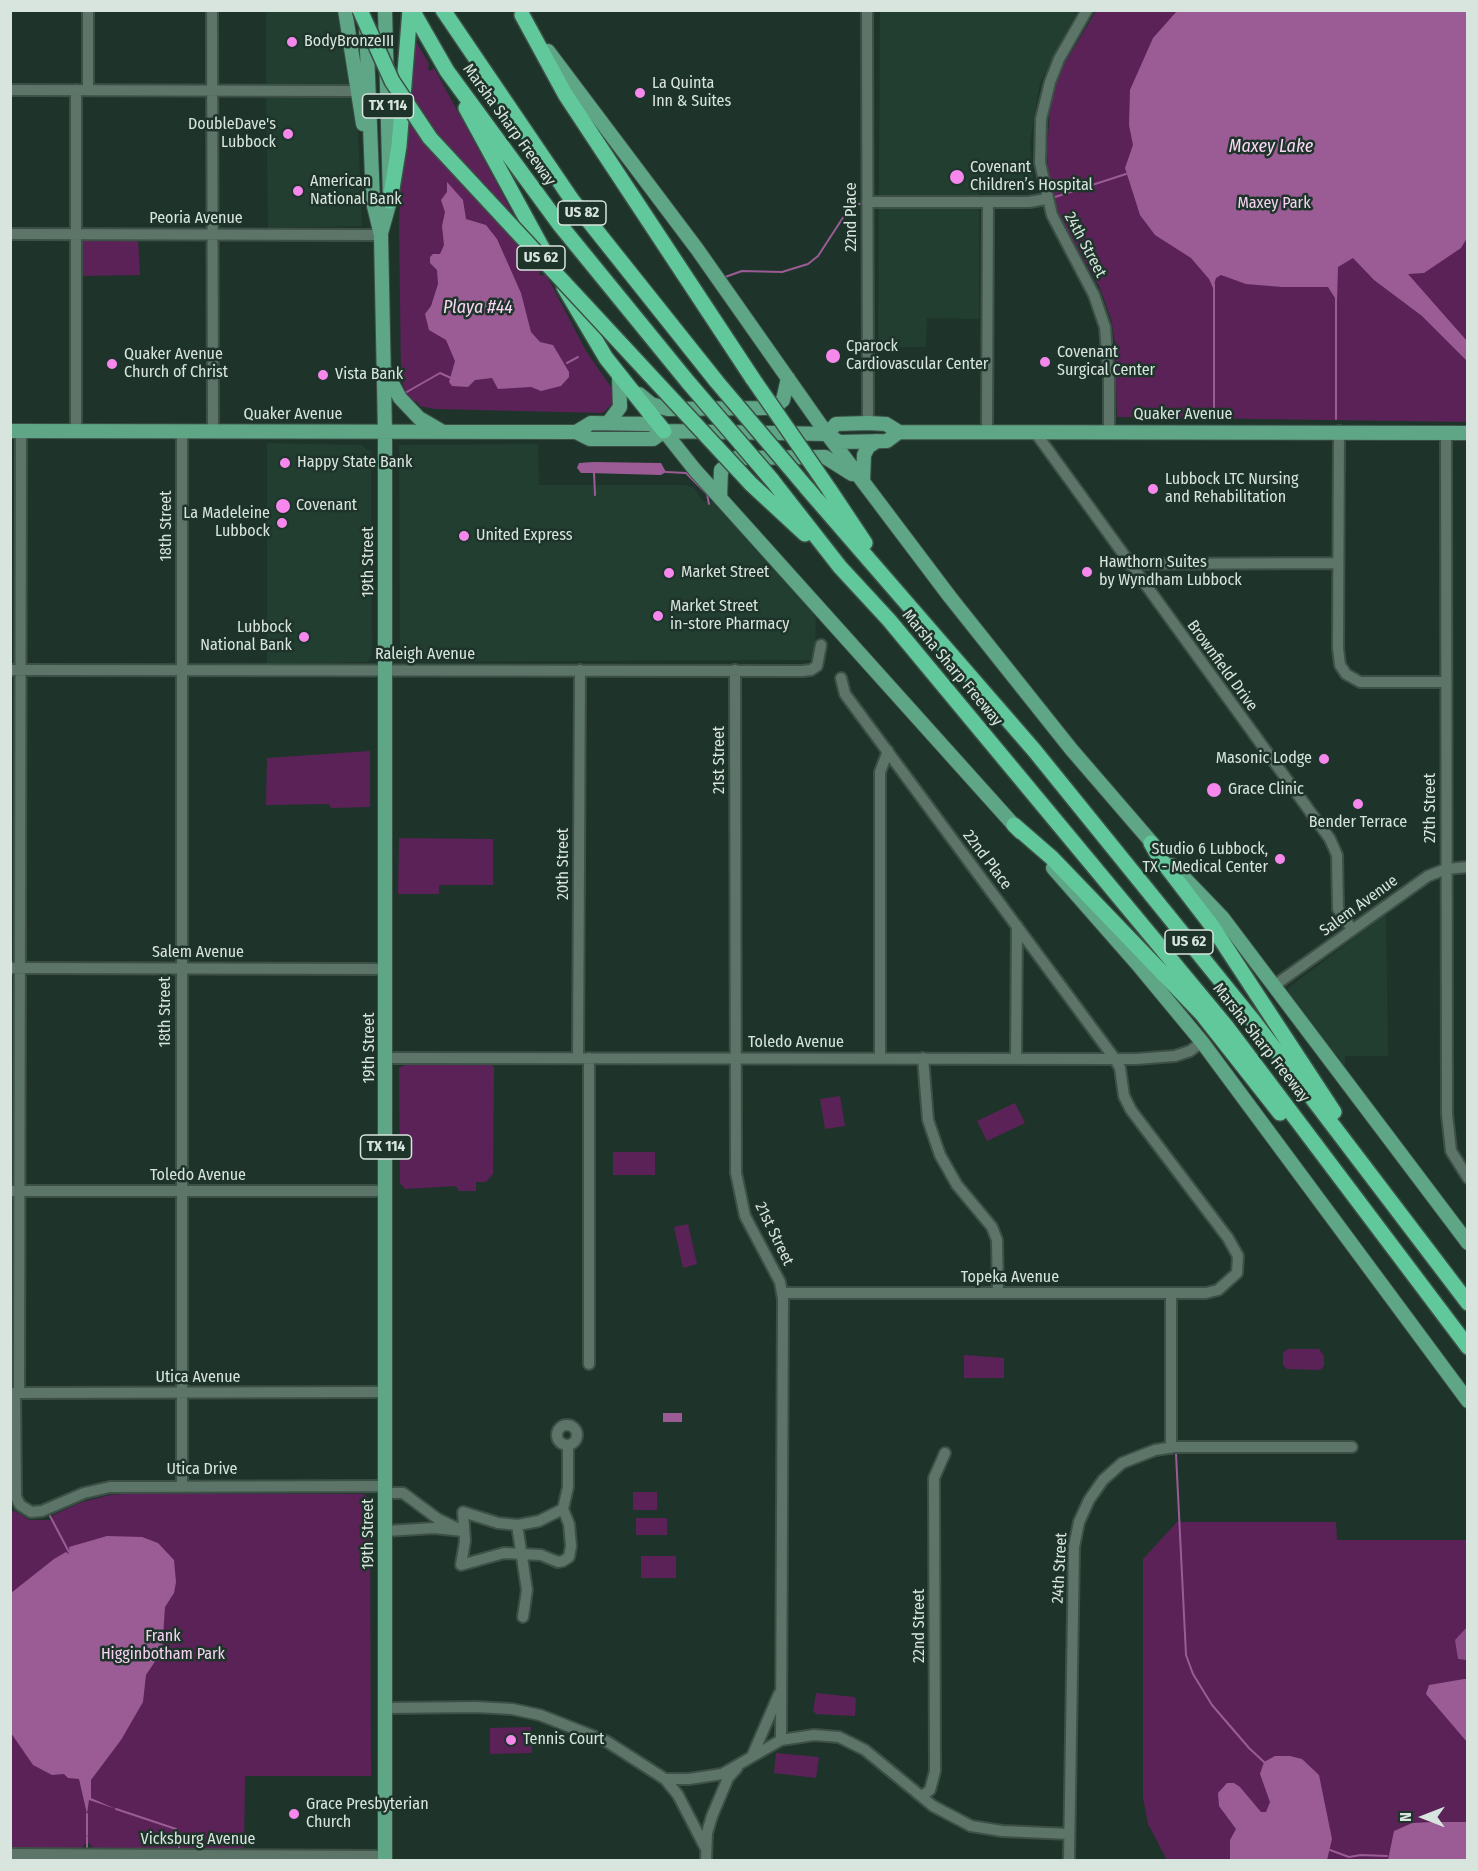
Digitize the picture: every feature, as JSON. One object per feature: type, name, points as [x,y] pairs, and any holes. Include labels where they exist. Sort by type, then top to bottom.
[{"type":"highway","name":"US 62","points":[[360,10],[392,81],[430,138],[751,484],[840,567]]},
{"type":"highway","name":"Marsha Sharp Freeway","points":[[443,10],[572,200],[717,382],[1034,750],[1255,1023],[1467,1303]]},
{"type":"highway","name":"US 62","points":[[520,13],[565,94],[753,379],[898,593]]},
{"type":"highway","points":[[390,201],[399,146],[410,15]]},
{"type":"highway","name":"Marsha Sharp Freeway","points":[[410,15],[447,71],[560,225],[688,382],[772,480],[840,567],[889,620],[1227,1026],[1467,1347]]},
{"type":"highway","points":[[447,71],[519,209],[592,336],[619,377],[664,431]]},
{"type":"highway","points":[[1014,825],[1052,858],[1133,940],[1202,1014],[1287,1122],[1323,1152]]},
{"type":"highway","points":[[1151,843],[1212,926],[1401,1215]]},
{"type":"main road","points":[[345,10],[356,91],[372,163]]},
{"type":"main road","name":"19th Street","points":[[365,10],[373,202],[381,235],[385,433],[386,1858]]},
{"type":"main road","name":"19th Street","points":[[381,235],[390,201],[385,10]]},
{"type":"main road","points":[[520,13],[590,110],[697,249],[827,434],[990,647],[1151,843],[1222,917],[1467,1243]]},
{"type":"main road","points":[[384,365],[400,399],[419,418],[443,432]]},
{"type":"main road","points":[[619,377],[651,404],[668,409],[767,408],[783,400],[788,378]]},
{"type":"main road","points":[[608,423],[620,407],[619,377]]},
{"type":"main road","name":"Quaker Avenue","points":[[576,432],[591,423],[650,424],[664,431],[827,434],[839,442],[887,441],[899,432]]},
{"type":"main road","name":"Quaker Avenue","points":[[827,434],[836,424],[868,423],[886,424],[899,432],[1339,431],[1467,434]]},
{"type":"main road","points":[[664,431],[720,498],[1139,966],[1202,1042],[1467,1401]]},
{"type":"main road","name":"Quaker Avenue","points":[[16,432],[576,432],[590,439],[653,440],[664,431]]},
{"type":"main road","points":[[863,482],[864,455],[868,447],[877,441]]},
{"type":"main road","points":[[720,498],[721,470],[736,458],[825,457],[863,482]]},
{"type":"street","points":[[88,10],[88,90]]},
{"type":"street","points":[[212,10],[213,431]]},
{"type":"street","name":"22nd Place","points":[[867,10],[868,423]]},
{"type":"street","name":"24th Street","points":[[1087,10],[1059,59],[1044,100],[1039,151],[1046,199],[1058,229],[1094,295],[1105,327],[1109,379],[1109,432]]},
{"type":"street","points":[[10,90],[356,91]]},
{"type":"street","points":[[76,90],[76,432]]},
{"type":"street","points":[[867,202],[988,202],[1046,199]]},
{"type":"street","points":[[987,432],[988,202]]},
{"type":"street","name":"Peoria Avenue","points":[[10,234],[381,235]]},
{"type":"street","name":"18th Street","points":[[182,431],[182,1485]]},
{"type":"street","points":[[1339,431],[1338,658],[1343,670],[1358,681],[1445,682]]},
{"type":"street","points":[[15,1393],[16,432]]},
{"type":"street","name":"Brownfield Drive","points":[[1035,432],[1128,564],[1330,839],[1337,855],[1338,909],[1352,929]]},
{"type":"street","name":"27th Street","points":[[1446,433],[1448,1140],[1451,1151],[1467,1178]]},
{"type":"street","points":[[1128,564],[1338,563]]},
{"type":"street","name":"Raleigh Avenue","points":[[16,670],[812,670],[820,660],[821,645]]},
{"type":"street","name":"20th Street","points":[[580,670],[589,1364]]},
{"type":"street","name":"21st Street","points":[[735,670],[736,1173],[745,1216],[773,1267],[783,1293],[781,1740]]},
{"type":"street","name":"22nd Place","points":[[841,678],[845,694],[1115,1059]]},
{"type":"street","points":[[880,1058],[880,772],[888,751]]},
{"type":"street","name":"Salem Avenue","points":[[1275,985],[1407,889],[1446,868],[1467,867]]},
{"type":"street","points":[[1016,1059],[1017,925]]},
{"type":"street","name":"Salem Avenue","points":[[15,968],[386,969]]},
{"type":"street","name":"Toledo Avenue","points":[[386,1058],[1115,1059],[1175,1056],[1190,1051],[1202,1042]]},
{"type":"street","points":[[923,1058],[928,1120],[940,1155],[957,1185],[992,1227],[997,1240],[998,1293]]},
{"type":"street","name":"Topeka Avenue","points":[[783,1293],[1171,1293],[1218,1290],[1237,1273],[1238,1256],[1228,1238],[1131,1110],[1123,1094],[1119,1068],[1115,1059]]},
{"type":"street","name":"Toledo Avenue","points":[[15,1191],[386,1191]]},
{"type":"street","points":[[1171,1293],[1171,1448],[1352,1447]]},
{"type":"street","name":"Utica Avenue","points":[[15,1393],[386,1392]]},
{"type":"street","name":"Utica Drive","points":[[15,1393],[15,1494],[24,1509],[31,1512],[42,1511],[84,1493],[110,1487],[182,1485],[386,1489],[408,1496],[438,1519],[463,1531]]},
{"type":"street","points":[[563,1509],[539,1521],[517,1525],[498,1523],[463,1512],[465,1541],[461,1565],[492,1555],[520,1553],[541,1555],[558,1562],[567,1559],[571,1552],[571,1537],[563,1509],[568,1487],[568,1445]]},
{"type":"street","name":"24th Street","points":[[1069,1860],[1074,1547],[1078,1522],[1089,1500],[1103,1480],[1122,1464],[1138,1455],[1171,1448]]},
{"type":"street","name":"22nd Street","points":[[922,1796],[930,1790],[935,1771],[934,1478],[945,1453]]},
{"type":"street","points":[[517,1525],[527,1590],[524,1617]]},
{"type":"street","points":[[386,1531],[434,1528],[463,1531]]},
{"type":"street","points":[[752,1755],[782,1685]]},
{"type":"street","points":[[386,1708],[512,1709],[540,1715],[606,1741],[665,1779],[678,1795],[706,1855]]},
{"type":"street","points":[[665,1779],[722,1774],[781,1740],[814,1735],[839,1737],[865,1750],[933,1806],[970,1826],[1002,1832],[1069,1834]]},
{"type":"street","points":[[706,1855],[707,1833],[718,1799],[739,1766]]},
{"type":"street","name":"Vicksburg Avenue","points":[[10,1854],[85,1857],[386,1858]]},
{"type":"shaded area","points":[[266,11],[343,11],[350,84],[266,85]]},
{"type":"shaded area","name":"Covenant Children’s Hospital","points":[[880,11],[1077,11],[1040,83],[1030,142],[1034,186],[1029,192],[979,193],[979,319],[927,318],[926,347],[878,347]]},
{"type":"shaded area","points":[[266,95],[353,97],[357,107],[362,226],[268,228]]},
{"type":"shaded area","points":[[267,443],[361,445],[371,452],[372,654],[368,662],[267,664]]},
{"type":"shaded area","points":[[538,444],[539,485],[687,485],[695,489],[703,501],[716,502],[816,612],[815,655],[810,660],[400,662],[399,445]]},
{"type":"shaded area","points":[[1386,914],[1388,1056],[1345,1056],[1345,1072],[1337,1054],[1334,1055],[1289,996],[1288,988]]},
{"type":"shaded area","points":[[1467,1627],[1467,1660],[1458,1659],[1455,1640]]},
{"type":"green space","name":"Maxey Park","points":[[1096,11],[1467,11],[1467,422],[1117,417],[1115,342],[1111,319],[1100,288],[1060,217],[1049,176],[1047,152],[1050,108],[1056,85],[1065,63]]},
{"type":"green space","points":[[412,35],[429,64],[428,69],[430,71],[434,68],[497,184],[542,270],[539,274],[542,276],[545,274],[586,351],[613,390],[615,404],[603,413],[435,409],[420,406],[416,401],[411,402],[406,396],[401,376],[399,224],[402,150],[408,132]]},
{"type":"green space","points":[[138,238],[140,275],[80,276],[80,242],[84,239]]},
{"type":"green space","points":[[370,751],[370,807],[331,808],[329,804],[266,805],[267,758]]},
{"type":"green space","points":[[399,838],[493,839],[493,885],[439,885],[439,894],[398,894]]},
{"type":"green space","points":[[406,1064],[490,1064],[494,1067],[493,1174],[486,1182],[476,1182],[476,1191],[459,1191],[456,1186],[405,1189],[400,1183],[399,1068]]},
{"type":"green space","points":[[840,1096],[845,1126],[825,1129],[820,1099]]},
{"type":"green space","points":[[1015,1103],[1025,1123],[987,1141],[977,1121]]},
{"type":"green space","points":[[613,1152],[655,1152],[655,1175],[613,1175]]},
{"type":"green space","points":[[688,1224],[697,1264],[683,1268],[674,1227]]},
{"type":"green space","points":[[1288,1349],[1319,1349],[1324,1356],[1324,1366],[1320,1370],[1287,1369],[1283,1365],[1283,1352]]},
{"type":"green space","points":[[964,1355],[1004,1358],[1004,1378],[964,1378]]},
{"type":"green space","points":[[633,1492],[657,1492],[657,1510],[633,1510]]},
{"type":"green space","name":"Frank Higginbotham Park","points":[[137,1493],[363,1494],[370,1499],[371,1776],[245,1776],[244,1849],[181,1849],[179,1842],[176,1849],[94,1849],[87,1841],[81,1849],[11,1849],[10,1511],[15,1511],[29,1520],[51,1520],[53,1515],[82,1502],[110,1495]]},
{"type":"green space","points":[[636,1518],[667,1518],[667,1535],[636,1535]]},
{"type":"green space","points":[[1177,1522],[1336,1522],[1337,1540],[1467,1540],[1467,1860],[1167,1860],[1148,1824],[1143,1798],[1143,1559]]},
{"type":"green space","points":[[641,1556],[676,1556],[676,1578],[641,1578]]},
{"type":"green space","points":[[816,1693],[854,1697],[856,1700],[855,1716],[816,1714],[813,1711]]},
{"type":"green space","name":"Tennis Court","points":[[531,1727],[532,1753],[490,1754],[490,1728]]},
{"type":"green space","points":[[776,1753],[819,1757],[816,1778],[774,1773]]},
{"type":"water","name":"Maxey Lake","points":[[1177,11],[1467,11],[1467,238],[1461,248],[1424,273],[1408,274],[1467,341],[1467,361],[1422,316],[1374,280],[1353,258],[1338,267],[1337,302],[1337,295],[1335,298],[1328,287],[1246,284],[1221,275],[1216,278],[1213,288],[1209,279],[1191,258],[1155,235],[1140,215],[1125,168],[1133,145],[1129,125],[1130,90],[1153,38]]},
{"type":"water","name":"Playa #44","points":[[447,182],[463,200],[466,219],[486,225],[497,239],[521,293],[531,332],[540,342],[553,345],[569,372],[569,377],[561,386],[541,391],[531,387],[498,389],[492,378],[475,380],[468,387],[452,386],[449,382],[455,361],[446,340],[429,330],[425,314],[431,306],[438,284],[437,270],[430,263],[430,257],[433,254],[440,254],[444,245],[442,226],[445,212],[441,200],[447,192]]},
{"type":"water","points":[[579,463],[661,463],[666,472],[661,475],[581,473],[577,468]]},
{"type":"water","points":[[663,1413],[682,1413],[682,1422],[663,1422]]},
{"type":"water","points":[[107,1536],[142,1537],[158,1543],[174,1560],[176,1582],[174,1593],[165,1607],[162,1651],[146,1675],[143,1702],[121,1740],[91,1780],[91,1798],[116,1809],[89,1800],[87,1814],[79,1779],[68,1778],[64,1774],[52,1775],[33,1765],[11,1733],[11,1593],[54,1559],[66,1552],[70,1555],[69,1547]]},
{"type":"water","points":[[1467,1679],[1467,1742],[1426,1694],[1429,1685]]},
{"type":"water","points":[[1275,1756],[1302,1759],[1319,1775],[1332,1839],[1327,1860],[1230,1860],[1230,1840],[1236,1829],[1219,1806],[1218,1793],[1227,1783],[1234,1783],[1261,1812],[1266,1812],[1270,1802],[1260,1774],[1264,1762]]},
{"type":"water","points":[[1467,1822],[1467,1860],[1388,1860],[1394,1831],[1412,1823]]},
{"type":"waterway","points":[[1052,198],[1126,174]]},
{"type":"waterway","points":[[725,277],[742,271],[782,272],[808,264],[818,256],[846,213],[854,205],[864,203]]},
{"type":"waterway","points":[[1214,284],[1214,419]]},
{"type":"waterway","points":[[1336,294],[1336,419]]},
{"type":"waterway","points":[[567,363],[578,357]]},
{"type":"waterway","points":[[405,393],[440,373],[451,378]]},
{"type":"waterway","points":[[666,472],[686,473],[707,494],[709,504]]},
{"type":"waterway","points":[[594,473],[595,495]]},
{"type":"waterway","points":[[1176,1454],[1186,1655],[1193,1674],[1212,1705],[1264,1762]]},
{"type":"waterway","points":[[50,1516],[70,1554]]},
{"type":"waterway","points":[[116,1809],[176,1829]]},
{"type":"waterway","points":[[87,1814],[87,1835]]},
{"type":"waterway","points":[[178,1831],[179,1849]]},
{"type":"waterway","points":[[87,1837],[87,1849]]},
{"type":"waterway","points":[[1330,1850],[1349,1857],[1387,1856]]},
{"type":"place","name":"BodyBronzeIII","points":[[292,42]]},
{"type":"place","name":"La Quinta Inn & Suites","points":[[640,93]]},
{"type":"place","name":"DoubleDave's Lubbock","points":[[288,134]]},
{"type":"place","name":"Covenant Children’s Hospital","points":[[957,177]]},
{"type":"place","name":"American National Bank","points":[[298,191]]},
{"type":"place","name":"Cparock Cardiovascular Center","points":[[833,356]]},
{"type":"place","name":"Covenant Surgical Center","points":[[1045,362]]},
{"type":"place","name":"Quaker Avenue Church of Christ","points":[[112,364]]},
{"type":"place","name":"Vista Bank","points":[[323,375]]},
{"type":"place","name":"Happy State Bank","points":[[285,463]]},
{"type":"place","name":"Lubbock LTC Nursing and Rehabilitation","points":[[1153,489]]},
{"type":"place","name":"Covenant","points":[[283,506]]},
{"type":"place","name":"La Madeleine Lubbock","points":[[282,523]]},
{"type":"place","name":"United Express","points":[[464,536]]},
{"type":"place","name":"Hawthorn Suites by Wyndham Lubbock","points":[[1087,572]]},
{"type":"place","name":"Market Street","points":[[669,573]]},
{"type":"place","name":"Market Street in-store Pharmacy","points":[[658,616]]},
{"type":"place","name":"Lubbock National Bank","points":[[304,637]]},
{"type":"place","name":"Masonic Lodge","points":[[1324,759]]},
{"type":"place","name":"Grace Clinic","points":[[1214,790]]},
{"type":"place","name":"Bender Terrace","points":[[1358,804]]},
{"type":"place","name":"Studio 6 Lubbock, TX - Medical Center","points":[[1280,859]]},
{"type":"place","name":"Tennis Court","points":[[511,1740]]},
{"type":"place","name":"Grace Presbyterian Church","points":[[294,1814]]}]
